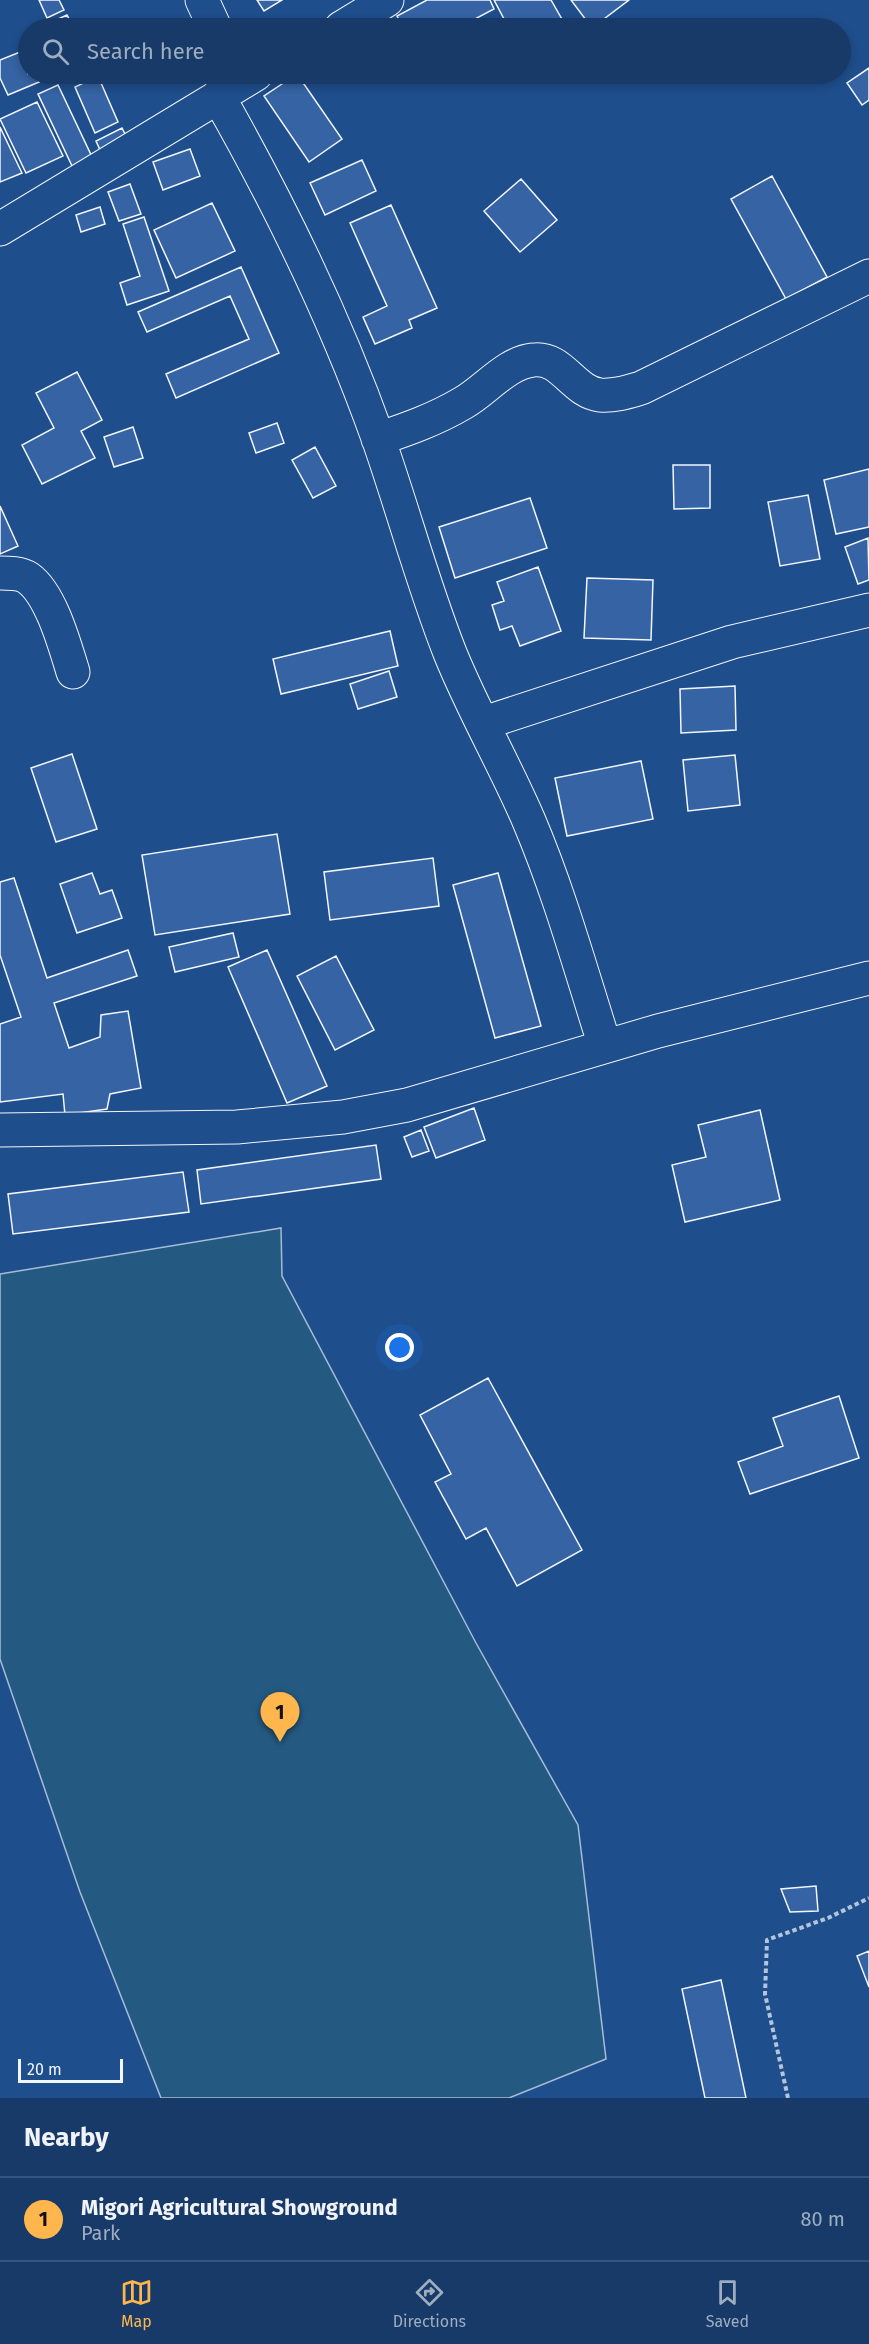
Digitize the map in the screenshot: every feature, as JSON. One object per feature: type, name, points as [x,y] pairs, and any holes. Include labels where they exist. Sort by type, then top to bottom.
[{"type":"street","points":[[202,0],[210,18]]},
{"type":"street","points":[[357,18],[387,0]]},
{"type":"street","points":[[0,229],[233,84]]},
{"type":"street","points":[[239,84],[257,166],[331,321],[378,439],[423,581],[451,656],[544,861],[605,1046]]},
{"type":"street","points":[[378,439],[429,422],[465,402],[505,371],[533,360],[547,362],[558,367],[581,388],[598,395],[616,395],[641,388],[869,276]]},
{"type":"street","points":[[0,573],[27,577],[39,590],[60,633],[73,672]]},
{"type":"street","points":[[483,723],[732,642],[869,610]]},
{"type":"street","points":[[0,1130],[237,1126],[343,1117],[407,1105],[605,1046],[869,978]]},
{"type":"path","points":[[788,2098],[765,1994],[767,1940],[828,1918],[869,1898]]},
{"type":"shaded area","points":[[281,1228],[282,1276],[476,1643],[578,1825],[606,2059],[509,2098],[161,2098],[80,1892],[0,1659],[0,1274]]},
{"type":"building","points":[[39,0],[59,0],[64,10],[47,18]]},
{"type":"building","points":[[257,0],[282,0],[264,11]]},
{"type":"building","points":[[427,0],[490,0],[494,9],[477,18],[398,18],[397,16]]},
{"type":"building","points":[[494,0],[551,0],[561,18],[503,18]]},
{"type":"building","points":[[571,0],[629,0],[605,18],[584,18]]},
{"type":"building","points":[[18,53],[18,84],[34,84],[8,95],[0,78],[0,60]]},
{"type":"building","points":[[869,68],[869,100],[862,105],[848,84],[851,84],[851,80]]},
{"type":"building","points":[[81,84],[101,84],[118,122],[95,133],[75,87]]},
{"type":"building","points":[[282,84],[304,84],[342,139],[309,162],[264,96]]},
{"type":"building","points":[[58,85],[93,159],[73,168],[38,94]]},
{"type":"building","points":[[37,102],[63,156],[26,173],[0,119]]},
{"type":"building","points":[[0,127],[22,173],[0,182]]},
{"type":"building","points":[[122,128],[127,138],[101,152],[96,141]]},
{"type":"building","points":[[190,149],[200,176],[163,190],[153,162]]},
{"type":"building","points":[[362,160],[376,191],[325,215],[310,183]]},
{"type":"building","points":[[772,176],[827,277],[786,299],[731,199]]},
{"type":"building","points":[[521,179],[557,220],[520,252],[484,211]]},
{"type":"building","points":[[130,184],[141,214],[119,221],[108,192]]},
{"type":"building","points":[[212,203],[235,251],[176,278],[154,230]]},
{"type":"building","points":[[391,205],[437,308],[409,320],[412,328],[375,344],[363,317],[387,306],[350,223]]},
{"type":"building","points":[[100,207],[105,224],[81,232],[76,215]]},
{"type":"building","points":[[144,217],[169,291],[127,305],[120,283],[140,276],[123,224]]},
{"type":"building","points":[[241,267],[279,353],[176,398],[166,374],[249,339],[230,296],[147,332],[138,312]]},
{"type":"building","points":[[77,372],[102,420],[81,431],[95,458],[42,484],[22,445],[54,428],[36,393]]},
{"type":"building","points":[[277,423],[284,443],[256,453],[249,433]]},
{"type":"building","points":[[133,427],[143,458],[114,467],[104,437]]},
{"type":"building","points":[[315,447],[336,486],[313,498],[292,460]]},
{"type":"building","points":[[673,465],[710,465],[710,508],[674,509]]},
{"type":"building","points":[[869,469],[869,527],[836,534],[824,480]]},
{"type":"building","points":[[808,495],[820,559],[780,566],[768,502]]},
{"type":"building","points":[[530,498],[547,548],[455,578],[439,527]]},
{"type":"building","points":[[0,506],[18,546],[0,554]]},
{"type":"building","points":[[868,538],[869,580],[858,584],[845,547]]},
{"type":"building","points":[[538,567],[561,631],[520,646],[512,626],[500,630],[492,605],[504,601],[497,582]]},
{"type":"building","points":[[587,578],[653,580],[651,640],[584,638]]},
{"type":"building","points":[[390,631],[398,666],[281,694],[273,659]]},
{"type":"building","points":[[389,671],[397,697],[358,709],[350,684]]},
{"type":"building","points":[[735,686],[736,730],[681,733],[680,689]]},
{"type":"building","points":[[72,754],[97,829],[56,842],[31,768]]},
{"type":"building","points":[[735,755],[740,805],[688,811],[683,760]]},
{"type":"building","points":[[641,761],[653,819],[567,836],[555,778]]},
{"type":"building","points":[[277,834],[290,914],[155,935],[142,855]]},
{"type":"building","points":[[433,858],[439,906],[330,920],[324,872]]},
{"type":"building","points":[[92,873],[100,894],[112,890],[122,918],[77,933],[60,884]]},
{"type":"building","points":[[498,873],[541,1026],[495,1038],[453,885]]},
{"type":"building","points":[[14,878],[47,978],[128,950],[137,976],[54,1003],[69,1048],[100,1037],[101,1015],[128,1011],[141,1088],[110,1094],[107,1109],[65,1115],[63,1094],[0,1102],[0,1024],[21,1017],[0,955],[0,882]]},
{"type":"building","points":[[233,933],[239,957],[175,972],[169,947]]},
{"type":"building","points":[[267,950],[327,1086],[287,1103],[228,967]]},
{"type":"building","points":[[336,956],[374,1030],[335,1050],[297,976]]},
{"type":"building","points":[[474,1108],[485,1140],[436,1158],[424,1127]]},
{"type":"building","points":[[760,1110],[780,1200],[685,1222],[672,1165],[706,1157],[698,1125]]},
{"type":"building","points":[[421,1130],[429,1151],[412,1157],[404,1137]]},
{"type":"building","points":[[376,1145],[381,1179],[201,1204],[197,1170]]},
{"type":"building","points":[[183,1172],[189,1212],[13,1234],[8,1194]]},
{"type":"building","points":[[488,1378],[582,1550],[517,1586],[486,1528],[466,1539],[435,1482],[451,1474],[420,1415]]},
{"type":"building","points":[[839,1396],[859,1458],[750,1494],[738,1462],[783,1446],[773,1418]]},
{"type":"building","points":[[816,1886],[818,1911],[790,1912],[781,1889]]},
{"type":"building","points":[[869,1951],[869,1987],[857,1956]]},
{"type":"building","points":[[721,1980],[746,2098],[705,2098],[682,1989]]},
{"type":"place","name":"Migori Agricultural Showground","points":[[280,1742]]}]
